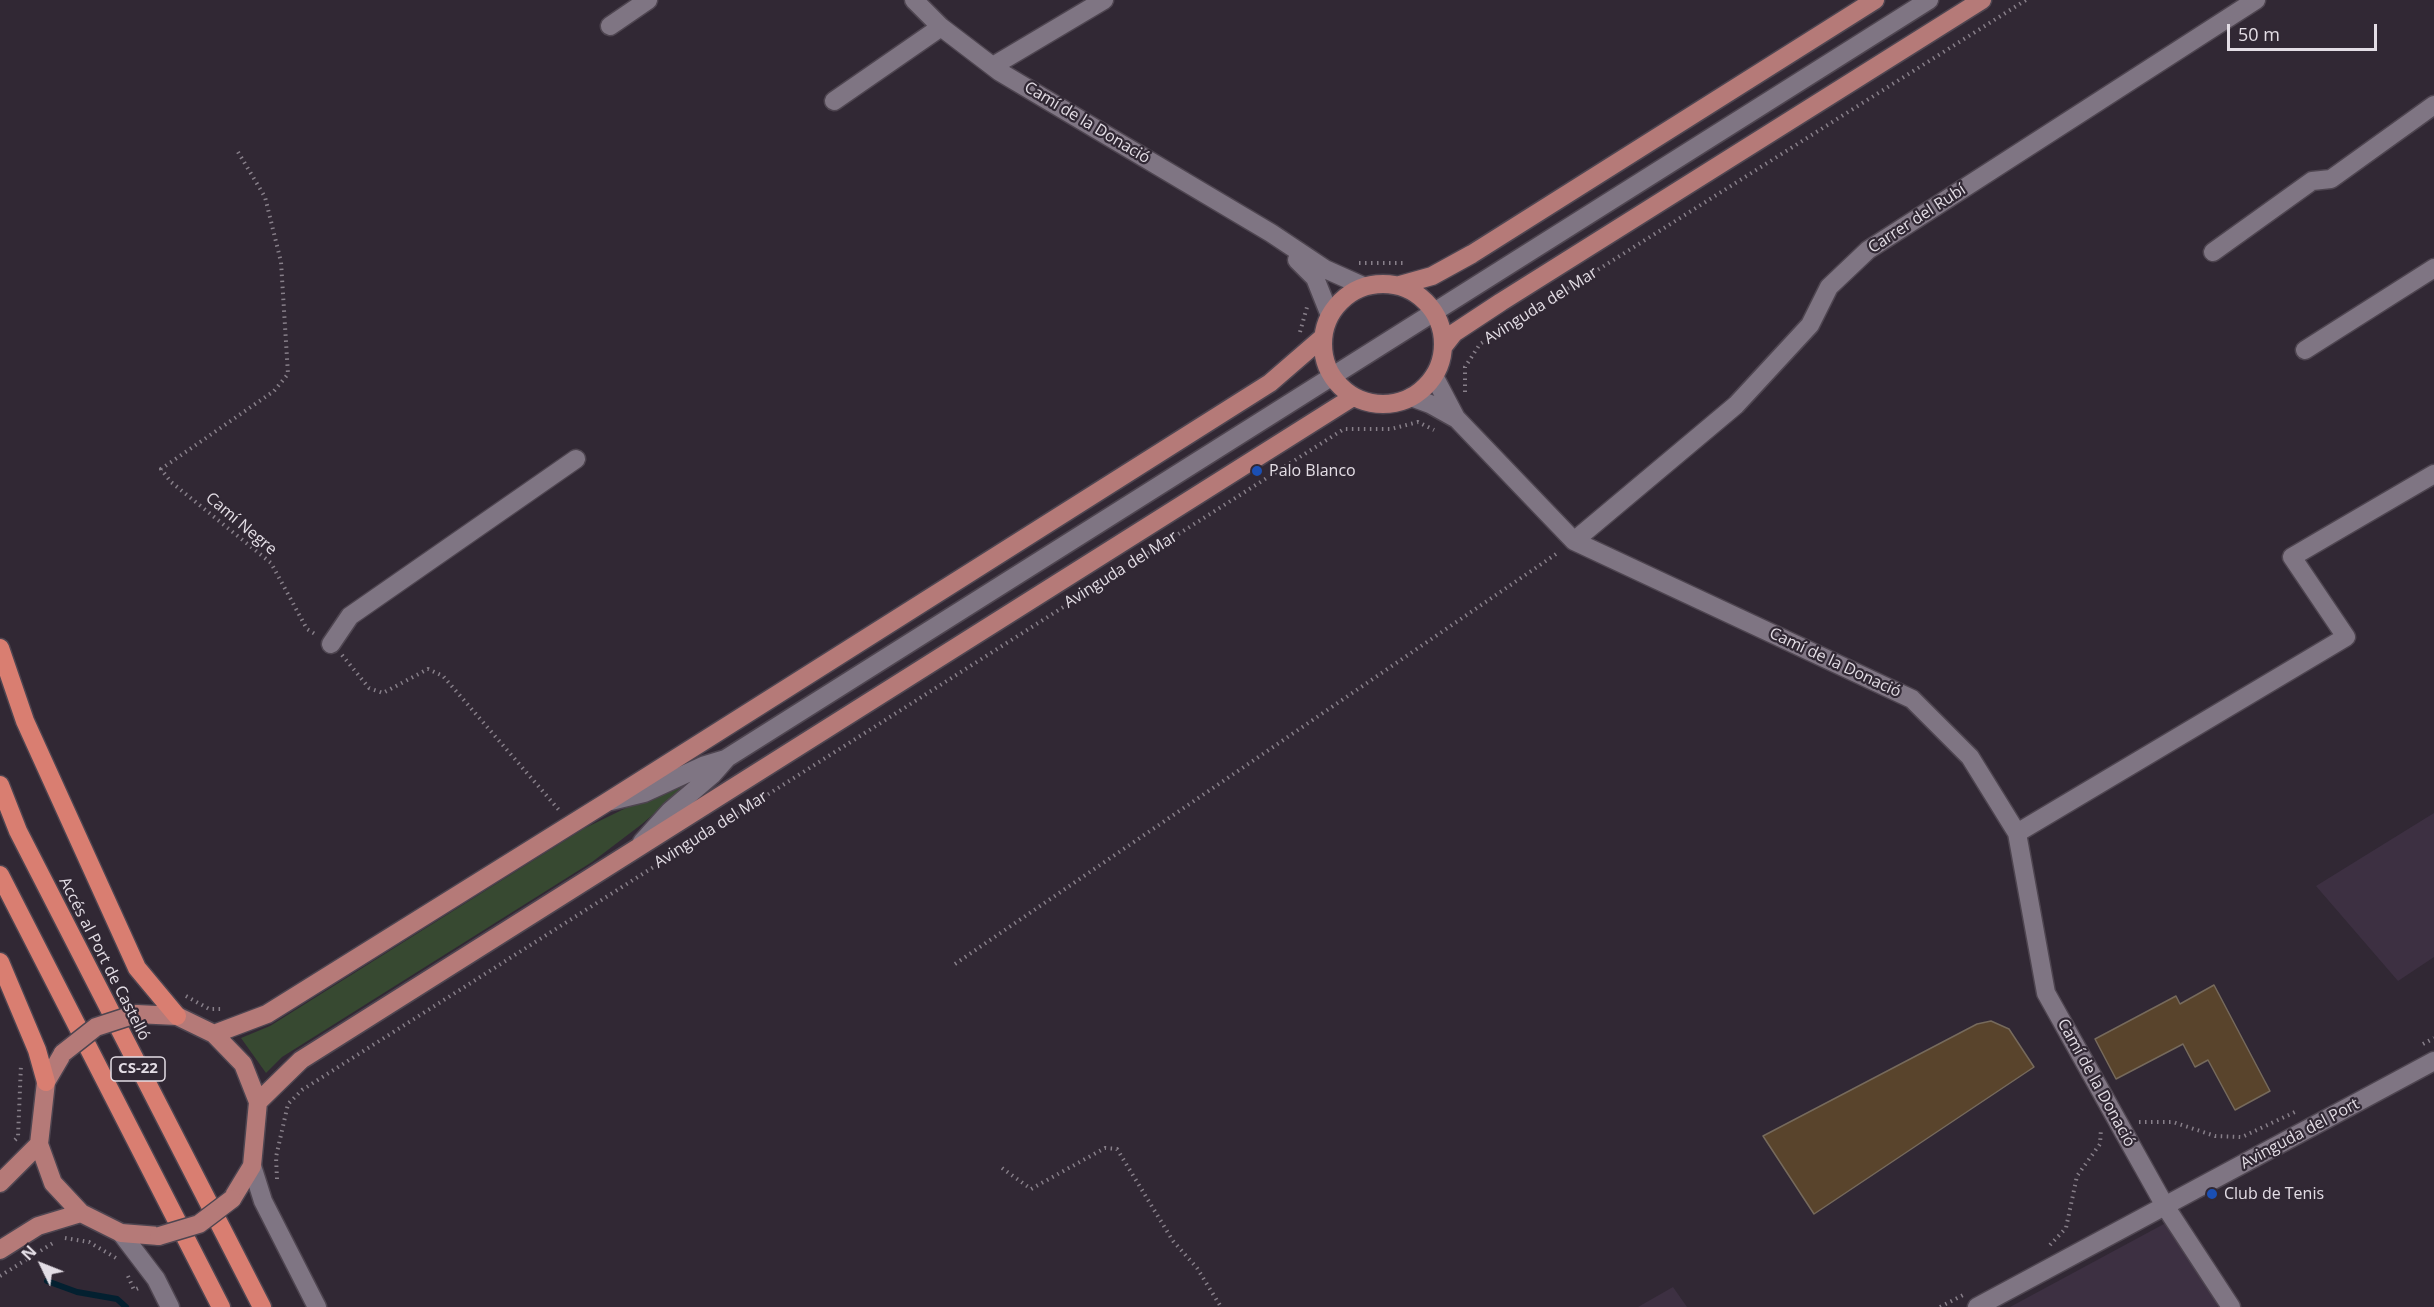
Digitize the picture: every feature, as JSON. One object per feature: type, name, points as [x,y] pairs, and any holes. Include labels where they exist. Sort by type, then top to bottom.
[{"type":"highway","points":[[0,648],[25,721],[137,968],[177,1016]]},
{"type":"highway","name":"Accés al Port de Castelló","points":[[0,785],[18,831],[261,1307]]},
{"type":"highway","name":"CS-22","points":[[0,875],[123,1120],[221,1307]]},
{"type":"highway","points":[[0,962],[37,1050],[46,1082]]},
{"type":"main road","points":[[1400,285],[1435,311],[1441,327],[1443,347],[1434,376],[1424,388],[1411,397],[1382,405],[1353,397],[1332,376],[1322,338],[1329,313],[1343,296],[1363,286],[1400,285],[1432,276],[1472,254],[1875,0]]},
{"type":"main road","name":"Avinguda del Mar","points":[[1443,347],[1454,333],[1501,302],[1982,0]]},
{"type":"main road","name":"Avinguda del Mar","points":[[214,1034],[267,1014],[571,825],[1270,383],[1322,338]]},
{"type":"main road","name":"Avinguda del Mar","points":[[258,1102],[301,1059],[1353,397]]},
{"type":"main road","points":[[136,1014],[177,1016],[214,1034],[243,1064],[258,1102],[252,1166],[232,1199],[199,1224],[159,1236],[121,1233],[81,1213],[53,1183],[39,1144],[46,1082],[63,1053],[96,1027],[136,1014]]},
{"type":"main road","points":[[0,1184],[39,1144]]},
{"type":"main road","points":[[0,1250],[38,1226],[81,1213]]},
{"type":"street","points":[[610,26],[648,0]]},
{"type":"street","name":"Camí de la Donació","points":[[914,0],[941,27],[993,66],[1270,233],[1325,269],[1363,286]]},
{"type":"street","points":[[993,66],[1104,0]]},
{"type":"street","name":"Avinguda del Mar","points":[[607,802],[644,793],[705,765],[727,758],[1929,0]]},
{"type":"street","name":"Carrer del Rubí","points":[[1574,541],[1736,405],[1810,325],[1829,286],[1868,250],[2256,0]]},
{"type":"street","points":[[834,101],[941,27]]},
{"type":"street","points":[[2213,252],[2312,181],[2331,179],[2434,105]]},
{"type":"street","name":"Camí de la Donació","points":[[1270,233],[1315,278],[1329,313]]},
{"type":"street","points":[[2305,350],[2434,268]]},
{"type":"street","name":"Camí de la Donació","points":[[1434,376],[1456,418],[1574,541],[1912,699],[1970,757],[2017,833],[2046,993],[2165,1206],[2230,1307]]},
{"type":"street","name":"Camí de la Donació","points":[[1411,397],[1456,418]]},
{"type":"street","points":[[331,644],[350,616],[576,459]]},
{"type":"street","points":[[2017,833],[2346,638],[2292,557],[2434,474]]},
{"type":"street","name":"Avinguda del Mar","points":[[637,848],[670,811],[712,775],[727,758]]},
{"type":"street","name":"Avinguda del Port","points":[[1974,1298],[2165,1206],[2434,1061]]},
{"type":"street","points":[[252,1166],[263,1201],[317,1307]]},
{"type":"street","points":[[121,1233],[156,1279],[170,1307]]},
{"type":"path","name":"Avinguda del Mar","points":[[263,1201],[278,1195],[276,1157],[288,1104],[302,1090],[1344,429],[1391,429],[1418,423],[1442,434],[1465,409],[1465,367],[1480,344],[2026,0]]},
{"type":"path","name":"Camí Negre","points":[[238,152],[265,197],[281,262],[288,374],[274,391],[161,469],[171,482],[271,563],[307,629],[337,648],[369,688],[383,693],[428,669],[443,676],[571,825]]},
{"type":"path","points":[[1353,263],[1412,264]]},
{"type":"path","points":[[1299,336],[1307,308],[1306,287],[1315,278]]},
{"type":"path","points":[[955,964],[1574,541]]},
{"type":"path","points":[[548,815],[568,802]]},
{"type":"path","points":[[182,994],[209,1009],[229,1009]]},
{"type":"path","points":[[2413,1049],[2434,1038]]},
{"type":"path","points":[[12,1144],[18,1137],[21,1064],[37,1050]]},
{"type":"path","points":[[2135,1120],[2142,1123],[2173,1122],[2215,1136],[2242,1137],[2299,1110]]},
{"type":"path","points":[[2045,1250],[2066,1228],[2077,1176],[2100,1144],[2101,1127]]},
{"type":"path","points":[[1002,1168],[1031,1189],[1105,1148],[1117,1149],[1173,1241],[1197,1268],[1221,1307]]},
{"type":"path","points":[[0,1276],[62,1237],[89,1242],[122,1262]]},
{"type":"path","points":[[126,1272],[135,1290],[156,1279]]},
{"type":"path","points":[[1940,1307],[1974,1298]]},
{"type":"shaded area","points":[[2434,813],[2434,957],[2398,981],[2316,886]]},
{"type":"shaded area","points":[[2175,1218],[2218,1307],[2010,1307]]},
{"type":"shaded area","points":[[1673,1287],[1687,1307],[1638,1307]]},
{"type":"green space","points":[[706,769],[642,824],[592,862],[282,1057],[266,1073],[241,1038],[270,1026],[585,828]]},
{"type":"building","points":[[2214,985],[2270,1091],[2235,1110],[2208,1060],[2195,1067],[2183,1044],[2116,1079],[2095,1039],[2176,996],[2180,1004]]},
{"type":"building","points":[[1991,1021],[2009,1029],[2034,1067],[1814,1214],[1763,1136],[1977,1024]]},
{"type":"waterway","points":[[47,1281],[77,1292],[117,1299],[126,1307]]},
{"type":"place","name":"Palo Blanco","points":[[1257,471]]},
{"type":"place","name":"Club de Tenis","points":[[2212,1194]]}]
